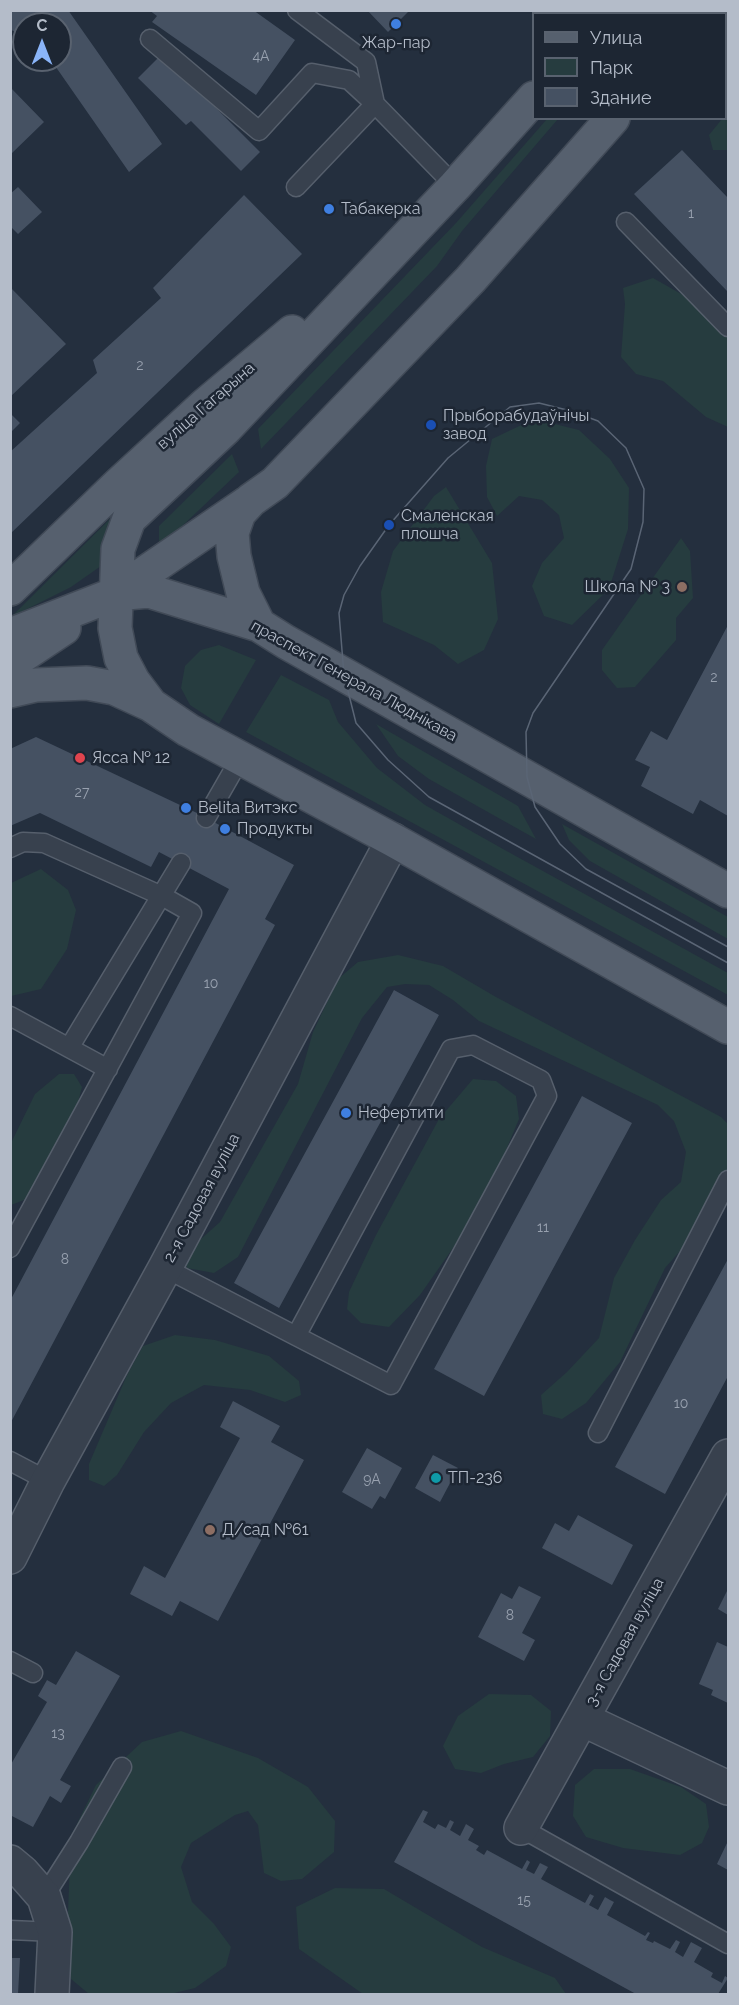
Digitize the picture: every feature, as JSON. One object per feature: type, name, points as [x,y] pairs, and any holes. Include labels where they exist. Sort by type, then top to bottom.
[{"type":"main road","name":"вуліца Гагарына","points":[[115,594],[118,549],[129,519],[226,428],[455,186],[532,100]]},
{"type":"main road","points":[[259,625],[243,593],[234,556],[232,533],[239,513],[251,500],[275,483],[470,280],[611,120]]},
{"type":"main road","name":"вуліца Гагарына","points":[[10,589],[205,405],[411,233]]},
{"type":"main road","points":[[10,664],[275,483]]},
{"type":"main road","name":"праспект Генерала Люднікава","points":[[115,594],[149,591],[259,625],[729,891]]},
{"type":"main road","points":[[10,635],[115,594]]},
{"type":"main road","points":[[115,594],[115,628],[121,658],[133,681],[151,705]]},
{"type":"main road","points":[[10,691],[36,685],[87,683],[114,688],[151,705],[188,730],[393,840],[729,1027]]},
{"type":"street","name":"2-я Садовая вуліца","points":[[10,1557],[48,1481],[165,1268],[393,840]]},
{"type":"street","name":"3-я Садовая вуліца","points":[[521,1828],[729,1456]]},
{"type":"street","points":[[582,1719],[729,1788]]},
{"type":"street","points":[[10,1862],[44,1897],[55,1932],[52,1995]]},
{"type":"lane","points":[[297,10],[366,62],[375,104]]},
{"type":"lane","points":[[150,39],[259,132],[312,73],[349,80],[455,186]]},
{"type":"lane","points":[[296,187],[375,104]]},
{"type":"lane","points":[[626,222],[729,327]]},
{"type":"lane","points":[[206,818],[241,757]]},
{"type":"lane","points":[[10,848],[23,842],[44,843],[162,896],[192,913],[108,1069],[16,1222],[10,1248]]},
{"type":"lane","points":[[69,1048],[181,863]]},
{"type":"lane","points":[[10,1016],[108,1069]]},
{"type":"lane","points":[[165,1268],[296,1336],[391,1385],[547,1096],[541,1080],[473,1045],[451,1049],[296,1336]]},
{"type":"lane","points":[[598,1433],[729,1180]]},
{"type":"lane","points":[[10,1461],[48,1481]]},
{"type":"lane","points":[[10,1660],[33,1673]]},
{"type":"lane","points":[[44,1897],[122,1767]]},
{"type":"lane","points":[[521,1828],[729,1944]]},
{"type":"lane","points":[[10,1930],[55,1932]]},
{"type":"green space","points":[[728,110],[728,150],[713,150],[709,135],[721,120],[727,120]]},
{"type":"green space","points":[[546,120],[557,120],[462,231],[437,266],[261,449],[258,429],[456,223]]},
{"type":"green space","points":[[653,278],[706,308],[728,339],[728,427],[706,417],[663,381],[636,374],[621,357],[625,304],[623,288]]},
{"type":"green space","points":[[534,419],[579,430],[610,459],[629,488],[628,529],[609,589],[572,625],[544,616],[532,586],[542,563],[564,538],[559,515],[542,500],[519,496],[497,516],[487,497],[486,466],[492,439]]},
{"type":"green space","points":[[232,454],[239,472],[159,548],[159,526]]},
{"type":"green space","points":[[446,487],[492,563],[498,619],[484,650],[458,664],[434,645],[383,622],[381,592],[393,551],[434,496]]},
{"type":"green space","points":[[111,518],[101,566],[71,587],[11,617]]},
{"type":"green space","points":[[681,538],[690,551],[693,598],[676,618],[676,640],[635,687],[617,688],[602,670],[602,650]]},
{"type":"green space","points":[[219,645],[256,660],[219,724],[190,705],[181,688],[185,666],[201,650]]},
{"type":"green space","points":[[281,675],[329,700],[338,722],[377,768],[425,805],[728,973],[728,995],[246,732]]},
{"type":"green space","points":[[376,724],[518,806],[536,839],[429,779],[398,756]]},
{"type":"green space","points":[[562,824],[728,917],[728,939],[590,861],[569,840]]},
{"type":"green space","points":[[41,869],[68,890],[76,910],[67,949],[41,989],[11,996],[11,883]]},
{"type":"green space","points":[[398,955],[443,966],[496,997],[721,1117],[728,1124],[728,1183],[721,1205],[665,1268],[620,1362],[586,1403],[562,1419],[543,1414],[541,1395],[567,1372],[599,1338],[614,1278],[661,1200],[681,1182],[686,1152],[674,1121],[658,1105],[479,1021],[453,1000],[429,985],[405,984],[387,987],[362,1018],[238,1257],[214,1273],[187,1268],[183,1255],[220,1222],[298,1084],[313,1032],[338,979],[358,962]]},
{"type":"green space","points":[[59,1074],[74,1074],[82,1087],[74,1118],[45,1176],[24,1200],[11,1205],[11,1143],[35,1094]]},
{"type":"green space","points":[[473,1079],[496,1081],[516,1096],[519,1119],[501,1162],[467,1228],[420,1295],[389,1327],[361,1323],[347,1309],[349,1292],[376,1235],[439,1119]]},
{"type":"green space","points":[[175,1335],[215,1340],[269,1356],[299,1381],[301,1395],[285,1402],[250,1390],[204,1385],[171,1403],[144,1432],[117,1475],[104,1486],[89,1480],[89,1464],[127,1375],[143,1346]]},
{"type":"green space","points":[[489,1694],[531,1695],[551,1711],[550,1736],[533,1757],[504,1764],[481,1773],[455,1769],[443,1746],[458,1716]]},
{"type":"green space","points":[[181,1731],[258,1758],[308,1787],[335,1821],[334,1852],[302,1879],[281,1881],[264,1873],[258,1825],[248,1811],[235,1815],[191,1843],[181,1867],[192,1902],[214,1924],[231,1947],[226,1966],[195,1988],[170,1994],[89,1994],[71,1979],[67,1937],[71,1836],[96,1785],[142,1742]]},
{"type":"green space","points":[[594,1769],[630,1769],[681,1787],[706,1804],[709,1827],[702,1843],[680,1855],[623,1848],[586,1837],[573,1816],[575,1785]]},
{"type":"green space","points":[[335,1888],[384,1889],[482,1947],[555,1978],[566,1994],[363,1994],[299,1949],[296,1907]]},
{"type":"building","points":[[10,10],[68,10],[69,12],[12,12],[12,30],[10,29]]},
{"type":"building","points":[[149,10],[253,10],[295,40],[256,95],[152,22],[157,16]]},
{"type":"building","points":[[367,10],[410,10],[388,32]]},
{"type":"building","points":[[72,16],[162,144],[129,172],[59,72],[72,72]]},
{"type":"building","points":[[162,54],[260,152],[241,171],[191,121],[186,125],[138,78]]},
{"type":"building","points":[[10,87],[44,122],[10,155]]},
{"type":"building","points":[[682,150],[728,198],[727,291],[634,194]]},
{"type":"building","points":[[18,187],[42,212],[18,234],[10,226],[10,194]]},
{"type":"building","points":[[244,195],[302,254],[10,534],[10,452],[97,373],[93,360],[161,298],[153,288]]},
{"type":"building","points":[[10,287],[66,344],[10,397]]},
{"type":"building","points":[[10,413],[20,423],[10,433]]},
{"type":"building","points":[[728,625],[728,816],[700,800],[693,814],[641,786],[650,767],[635,760],[651,731],[667,740]]},
{"type":"building","points":[[36,737],[197,813],[294,865],[265,919],[275,925],[10,1424],[10,1301],[229,889],[159,852],[151,867],[40,813],[10,826],[10,749]]},
{"type":"building","points":[[394,990],[439,1015],[279,1308],[234,1283]]},
{"type":"building","points":[[582,1096],[632,1123],[484,1396],[434,1369]]},
{"type":"building","points":[[728,1259],[728,1376],[665,1494],[615,1467]]},
{"type":"building","points":[[233,1401],[280,1426],[271,1442],[304,1460],[218,1621],[180,1601],[172,1616],[130,1594],[144,1566],[165,1578],[240,1438],[220,1427]]},
{"type":"building","points":[[367,1448],[402,1468],[385,1499],[380,1496],[372,1509],[342,1492]]},
{"type":"building","name":"ТП-236","points":[[433,1455],[458,1468],[440,1502],[415,1488]]},
{"type":"building","points":[[578,1515],[633,1545],[612,1585],[542,1548],[555,1523],[569,1531]]},
{"type":"building","points":[[519,1586],[541,1597],[522,1633],[535,1640],[524,1661],[478,1637],[501,1593],[512,1599]]},
{"type":"building","points":[[728,1589],[728,1615],[718,1609]]},
{"type":"building","points":[[717,1642],[728,1647],[728,1703],[711,1695],[713,1690],[699,1684]]},
{"type":"building","points":[[76,1651],[120,1676],[60,1780],[71,1786],[61,1803],[50,1796],[33,1827],[10,1815],[10,1766],[47,1702],[38,1696],[47,1680],[56,1685]]},
{"type":"building","points":[[423,1810],[428,1812],[423,1822],[435,1829],[438,1824],[446,1828],[450,1820],[454,1822],[450,1830],[460,1836],[466,1824],[474,1829],[468,1840],[479,1846],[476,1850],[484,1855],[487,1850],[522,1869],[527,1860],[530,1862],[526,1870],[534,1874],[540,1863],[548,1867],[541,1879],[585,1903],[590,1894],[594,1896],[589,1905],[598,1910],[605,1897],[614,1902],[607,1915],[645,1936],[648,1932],[650,1933],[646,1940],[653,1943],[654,1941],[670,1949],[676,1940],[680,1942],[675,1952],[683,1957],[691,1942],[702,1948],[694,1962],[713,1973],[711,1977],[722,1983],[725,1976],[728,1978],[718,1994],[636,1994],[394,1862]]},
{"type":"building","points":[[728,1841],[728,1870],[717,1864]]},
{"type":"building","points":[[10,1958],[20,1958],[18,1994],[10,1994]]},
{"type":"tram line","points":[[728,947],[586,869],[560,844],[535,807],[527,777],[526,732],[533,713],[631,569],[643,522],[644,489],[626,448],[598,421],[539,403],[510,407],[448,458],[389,525],[360,566],[344,595],[339,613],[344,675],[356,723],[388,760],[429,797],[728,963]]},
{"type":"place","name":"Жар-пар","points":[[396,24]]},
{"type":"place","name":"Табакерка","points":[[329,209]]},
{"type":"place","name":"Прыборабудаўнічы завод","points":[[431,425]]},
{"type":"place","name":"Смаленская плошча","points":[[389,525]]},
{"type":"place","name":"Школа № 3","points":[[682,587]]},
{"type":"place","name":"Ясса № 12","points":[[80,758]]},
{"type":"place","name":"Belita Витэкс","points":[[186,808]]},
{"type":"place","name":"Продукты","points":[[225,829]]},
{"type":"place","name":"Нефертити","points":[[346,1113]]},
{"type":"place","name":"ТП-236","points":[[436,1478]]},
{"type":"place","name":"Д/сад №61","points":[[210,1530]]}]
